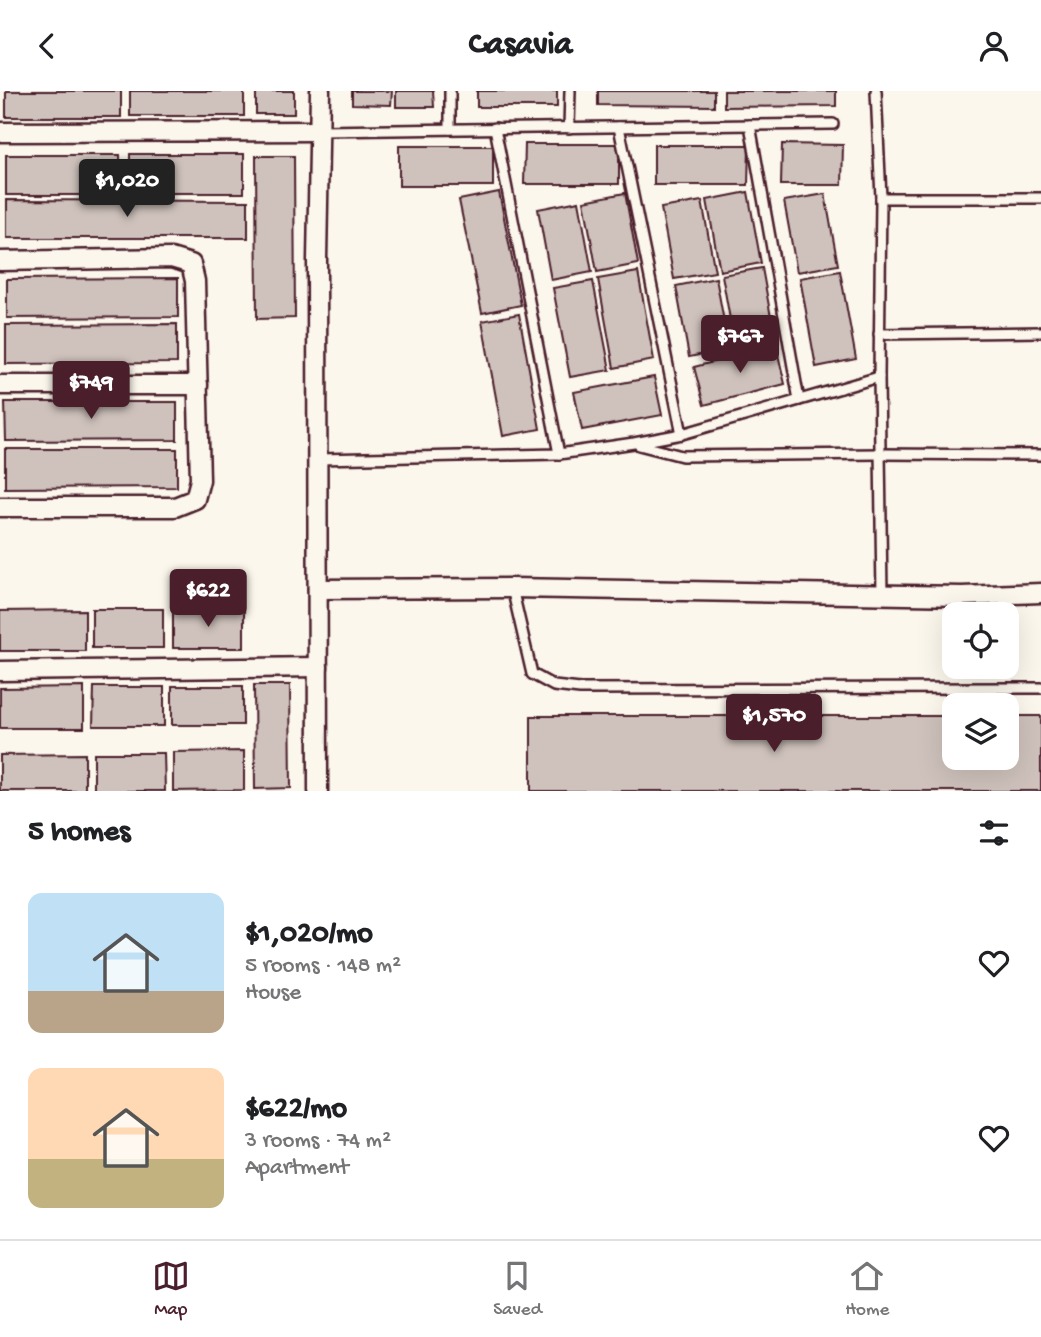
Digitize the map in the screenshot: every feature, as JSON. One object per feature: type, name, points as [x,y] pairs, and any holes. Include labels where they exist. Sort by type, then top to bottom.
[{"type":"street","points":[[318,791],[317,260],[320,91]]},
{"type":"street","points":[[0,132],[320,131]]},
{"type":"street","points":[[0,261],[171,258],[191,264],[195,281],[200,480],[195,499],[175,507],[0,507]]},
{"type":"street","points":[[0,385],[198,385]]},
{"type":"street","points":[[318,589],[512,588],[962,596],[1041,593]]},
{"type":"street","points":[[0,671],[318,667]]},
{"type":"lane","points":[[450,91],[450,129]]},
{"type":"lane","points":[[569,91],[569,128]]},
{"type":"lane","points":[[876,91],[881,198],[879,377],[882,595]]},
{"type":"lane","points":[[320,131],[833,124]]},
{"type":"lane","points":[[750,125],[799,400]]},
{"type":"lane","points":[[619,127],[682,434]]},
{"type":"lane","points":[[495,128],[559,454]]},
{"type":"lane","points":[[881,198],[1041,198]]},
{"type":"lane","points":[[879,334],[1041,332]]},
{"type":"lane","points":[[318,459],[559,454],[682,434],[879,377]]},
{"type":"lane","points":[[634,443],[682,456],[1041,455]]},
{"type":"lane","points":[[512,588],[532,674],[554,686],[580,689],[1041,688]]},
{"type":"building","points":[[6,91],[121,91],[121,117],[6,117]]},
{"type":"building","points":[[130,91],[244,91],[244,116],[130,116]]},
{"type":"building","points":[[256,91],[294,91],[294,114],[256,114]]},
{"type":"building","points":[[352,91],[392,91],[391,105],[352,104]]},
{"type":"building","points":[[396,91],[433,91],[434,107],[396,107]]},
{"type":"building","points":[[477,91],[557,91],[557,107],[477,107]]},
{"type":"building","points":[[598,91],[714,91],[714,106],[598,105]]},
{"type":"building","points":[[724,91],[836,91],[836,106],[724,107]]},
{"type":"building","points":[[525,144],[619,144],[619,184],[524,184]]},
{"type":"building","points":[[782,144],[843,145],[842,185],[781,185]]},
{"type":"building","points":[[654,145],[749,145],[748,185],[654,185]]},
{"type":"building","points":[[399,146],[493,146],[493,186],[399,186]]},
{"type":"building","points":[[130,154],[244,154],[244,193],[130,193]]},
{"type":"building","points":[[6,155],[120,155],[121,195],[6,195]]},
{"type":"building","points":[[256,156],[294,156],[295,318],[257,319]]},
{"type":"building","points":[[499,192],[521,305],[482,313],[459,200]]},
{"type":"building","points":[[748,192],[761,263],[720,271],[707,200]]},
{"type":"building","points":[[625,193],[638,264],[597,272],[584,201]]},
{"type":"building","points":[[825,194],[838,265],[797,272],[784,201]]},
{"type":"building","points":[[7,200],[248,201],[248,238],[7,238]]},
{"type":"building","points":[[579,201],[592,272],[551,280],[538,209]]},
{"type":"building","points":[[702,201],[715,272],[674,279],[661,208]]},
{"type":"building","points":[[762,268],[775,339],[735,347],[722,275]]},
{"type":"building","points":[[840,271],[856,359],[816,367],[800,278]]},
{"type":"building","points":[[638,272],[654,360],[614,368],[598,279]]},
{"type":"building","points":[[178,278],[178,317],[7,318],[7,279]]},
{"type":"building","points":[[716,278],[729,349],[689,357],[676,286]]},
{"type":"building","points":[[593,281],[610,370],[570,377],[553,288]]},
{"type":"building","points":[[519,314],[540,429],[503,436],[482,321]]},
{"type":"building","points":[[177,324],[177,363],[6,364],[6,325]]},
{"type":"building","points":[[776,346],[785,384],[704,405],[694,367]]},
{"type":"building","points":[[654,377],[662,415],[582,430],[574,392]]},
{"type":"building","points":[[5,402],[177,402],[177,440],[6,441]]},
{"type":"building","points":[[5,449],[177,449],[177,487],[5,488]]},
{"type":"building","points":[[92,609],[163,609],[163,648],[92,648]]},
{"type":"building","points":[[173,609],[244,609],[244,648],[173,648]]},
{"type":"building","points":[[85,610],[85,651],[0,651],[0,611]]},
{"type":"building","points":[[254,685],[290,685],[291,788],[255,789]]},
{"type":"building","points":[[172,686],[243,686],[243,725],[172,725]]},
{"type":"building","points":[[84,687],[84,728],[0,728],[0,688]]},
{"type":"building","points":[[94,687],[164,687],[164,726],[93,726]]},
{"type":"building","points":[[531,716],[942,716],[942,770],[1019,770],[1019,716],[1041,716],[1041,791],[531,791]]},
{"type":"building","points":[[244,751],[244,790],[173,791],[173,752]]},
{"type":"building","points":[[94,753],[164,753],[165,791],[94,791]]},
{"type":"building","points":[[85,754],[85,791],[0,791],[0,755]]}]
